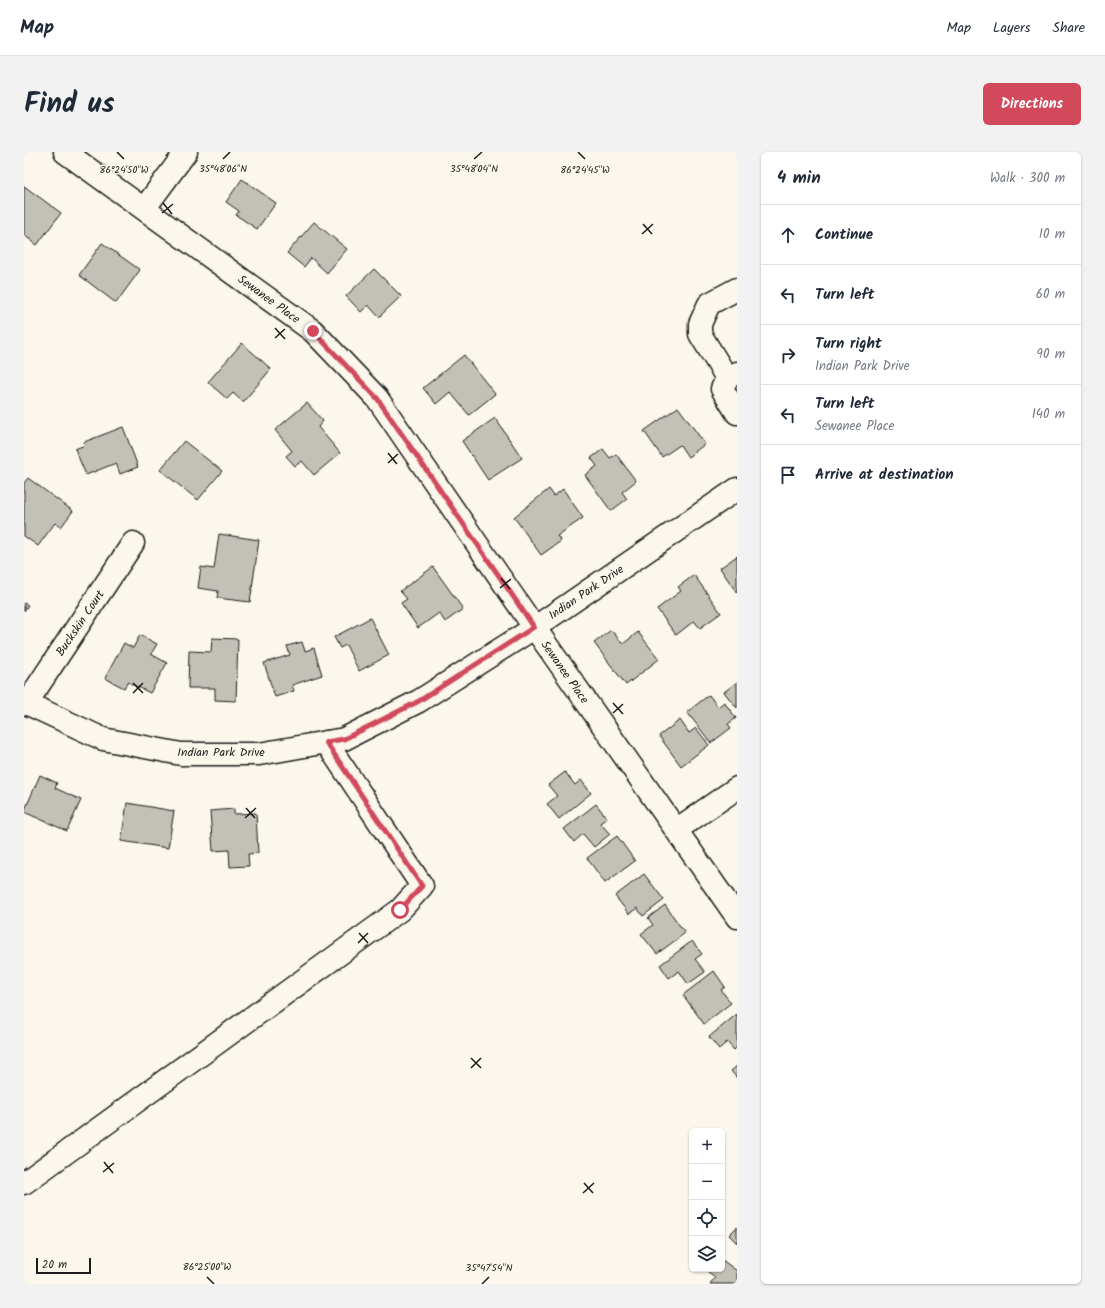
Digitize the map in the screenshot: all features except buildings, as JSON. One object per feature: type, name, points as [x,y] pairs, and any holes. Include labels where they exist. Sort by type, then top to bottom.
[{"type":"street","name":"Sewanee Place","points":[[65,152],[313,331],[377,398],[534,627],[737,917]]},
{"type":"street","points":[[144,209],[186,152]]},
{"type":"street","points":[[737,289],[709,304],[700,324],[700,334],[732,375],[722,389],[737,413]]},
{"type":"street","name":"Indian Park Drive","points":[[25,703],[103,739],[181,754],[259,754],[344,739],[419,701],[534,627],[737,489]]},
{"type":"street","name":"Buckskin Court","points":[[25,703],[133,543]]},
{"type":"street","points":[[24,1183],[400,910],[422,886],[326,742]]},
{"type":"street","points":[[676,830],[737,788]]},
{"type":"route","points":[[313,331],[377,398],[534,627],[419,701],[344,739],[326,742],[422,886],[400,910]]}]
